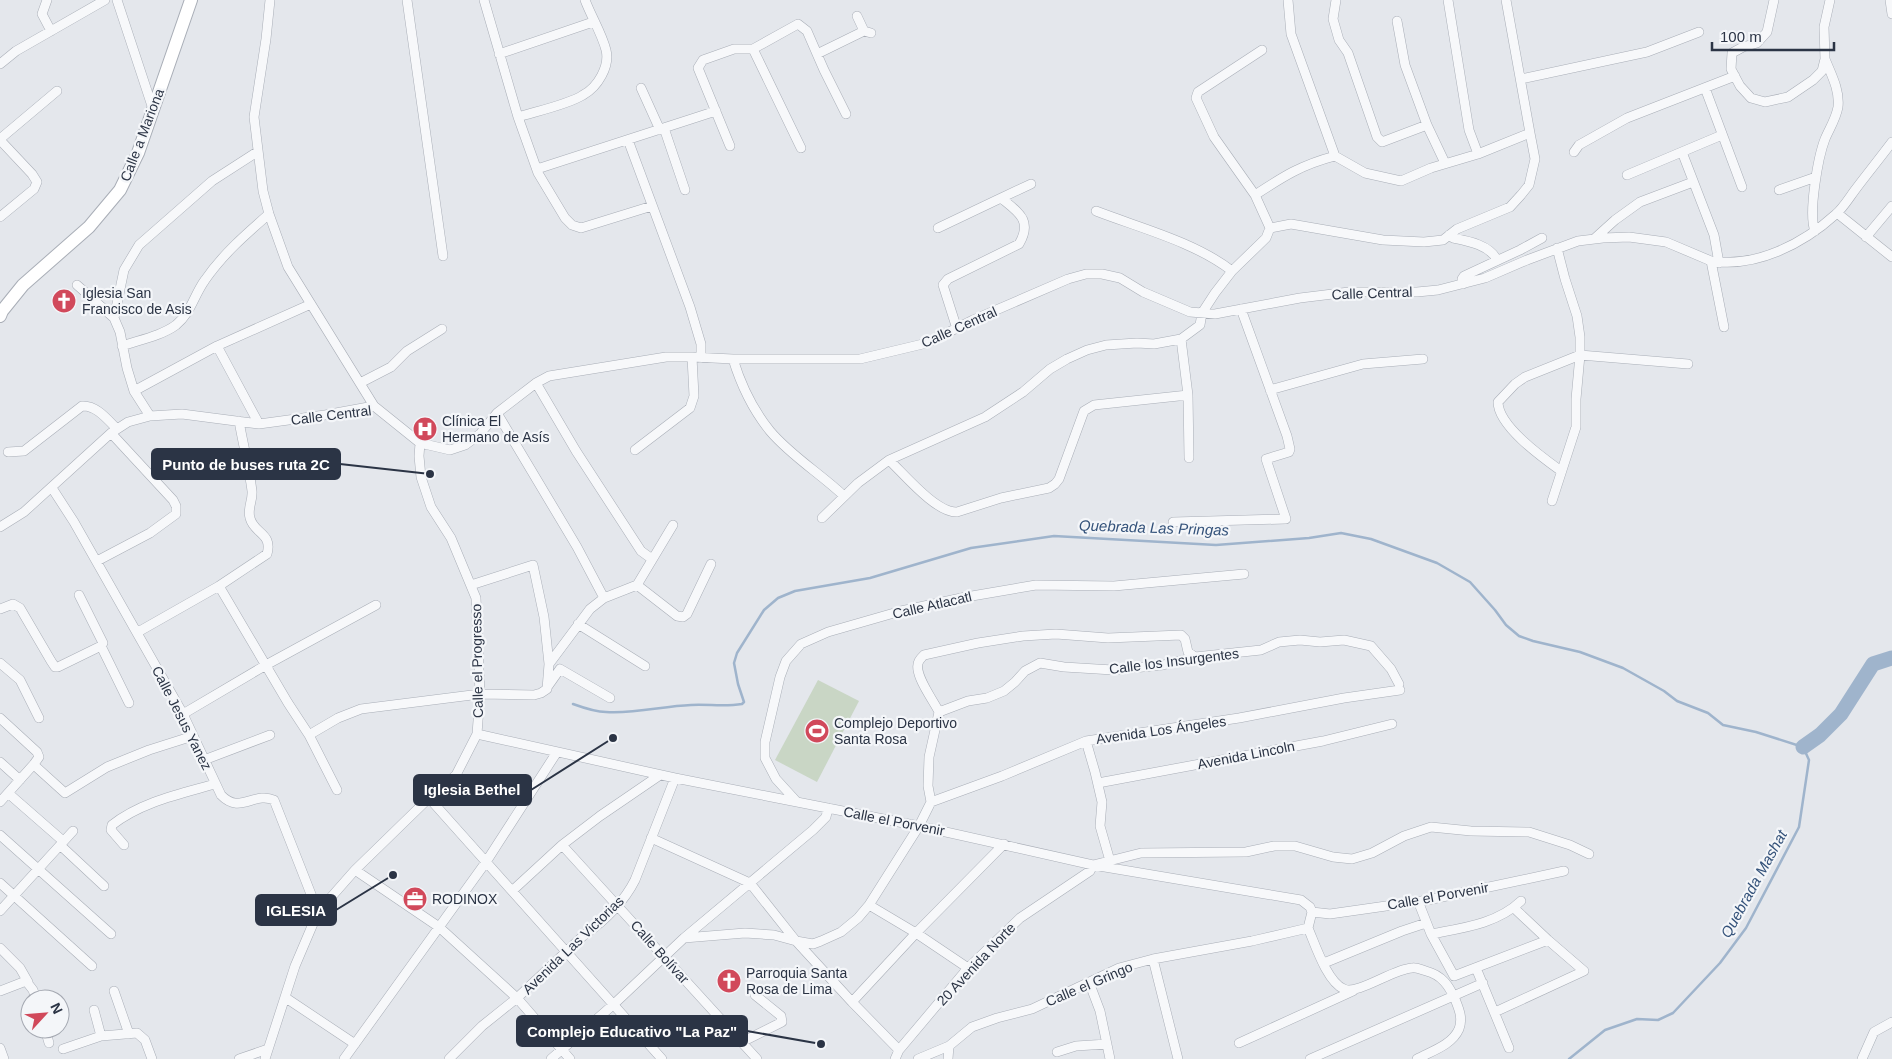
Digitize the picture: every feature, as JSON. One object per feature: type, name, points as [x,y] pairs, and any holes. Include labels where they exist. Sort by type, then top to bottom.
[{"type":"main road","name":"Calle a Mariona","points":[[1,312],[23,285],[89,227],[120,190],[138,153],[191,0]]},
{"type":"street","points":[[46,0],[42,14],[51,31]]},
{"type":"street","points":[[0,64],[16,51],[105,0]]},
{"type":"street","points":[[117,0],[153,109]]},
{"type":"street","points":[[270,0],[254,117],[263,191],[288,267],[374,406]]},
{"type":"street","points":[[407,0],[443,256]]},
{"type":"street","points":[[484,0],[518,117],[537,169],[565,218],[572,225],[581,228],[652,206]]},
{"type":"street","points":[[518,117],[583,96],[593,87],[603,73],[607,59],[605,48],[585,0]]},
{"type":"street","points":[[1288,0],[1290,34],[1335,156],[1365,173],[1401,181],[1445,163],[1478,154],[1530,133]]},
{"type":"street","points":[[1336,0],[1333,19],[1339,40],[1348,52],[1377,137],[1382,142],[1427,125]]},
{"type":"street","points":[[1448,0],[1469,130],[1478,154]]},
{"type":"street","points":[[1270,228],[1291,224],[1383,240],[1424,242],[1443,240],[1457,229],[1510,207],[1529,186],[1535,159],[1506,0]]},
{"type":"street","points":[[1774,0],[1768,32],[1757,43],[1732,53],[1731,69],[1735,76],[1751,98],[1765,102],[1788,97],[1803,88],[1822,71],[1825,59],[1824,27],[1830,0]]},
{"type":"street","points":[[1890,0],[1892,14]]},
{"type":"street","points":[[817,54],[868,32],[856,16]]},
{"type":"street","points":[[499,54],[593,22]]},
{"type":"street","points":[[1397,22],[1404,65],[1427,125],[1445,163]]},
{"type":"street","points":[[730,146],[698,68],[703,60],[734,48],[753,50],[798,24],[807,32],[846,114]]},
{"type":"street","points":[[1521,79],[1647,52],[1699,32]]},
{"type":"street","points":[[753,50],[801,148]]},
{"type":"street","points":[[822,518],[858,483],[889,460],[985,417],[1023,392],[1050,369],[1067,359],[1087,350],[1106,345],[1154,344],[1181,340],[1200,325],[1202,313],[1232,271],[1266,238],[1270,228],[1255,195],[1214,137],[1196,98],[1198,92],[1262,50]]},
{"type":"street","points":[[1815,230],[1813,220],[1816,168],[1838,106],[1836,88],[1825,59]]},
{"type":"street","points":[[1574,152],[1579,145],[1627,118],[1735,76]]},
{"type":"street","points":[[641,88],[662,129],[685,190]]},
{"type":"street","points":[[1705,88],[1742,187]]},
{"type":"street","points":[[0,217],[34,189],[37,182],[32,174],[0,140],[57,91]]},
{"type":"street","points":[[537,169],[716,111]]},
{"type":"street","points":[[1626,175],[1722,135]]},
{"type":"street","points":[[628,140],[690,307],[701,344],[697,357],[694,396],[690,408],[635,450]]},
{"type":"street","name":"Calle Central","points":[[0,527],[24,512],[114,431],[128,422],[150,416],[182,414],[259,424],[374,406],[420,443],[450,450],[465,445],[480,434],[497,413],[536,383],[549,376],[666,357],[860,359],[927,343],[973,320],[1068,279],[1086,274],[1102,274],[1120,278],[1144,292],[1190,312],[1215,314],[1300,298],[1348,292],[1417,292],[1438,290],[1485,278],[1557,248],[1578,241],[1594,239],[1629,237],[1666,242],[1715,262],[1740,262],[1761,258],[1791,245],[1837,213],[1892,142]]},
{"type":"street","points":[[114,318],[124,270],[139,245],[212,182],[257,152]]},
{"type":"street","points":[[1682,152],[1714,235],[1715,262],[1724,326]]},
{"type":"street","points":[[1255,195],[1289,172],[1315,161],[1335,156]]},
{"type":"street","points":[[1778,190],[1816,177]]},
{"type":"street","points":[[1594,239],[1615,220],[1640,202],[1693,182]]},
{"type":"street","points":[[938,228],[1030,184]]},
{"type":"street","points":[[957,329],[944,285],[948,279],[1019,244],[1024,236],[1024,220],[1019,212],[1001,198]]},
{"type":"street","points":[[1866,237],[1892,206]]},
{"type":"street","points":[[1096,211],[1184,244],[1218,260],[1232,271]]},
{"type":"street","points":[[1837,213],[1866,237],[1891,254]]},
{"type":"street","points":[[122,346],[166,330],[176,324],[187,313],[204,281],[231,247],[269,214]]},
{"type":"street","points":[[1449,235],[1485,248],[1497,260]]},
{"type":"street","points":[[1463,284],[1462,279],[1464,276],[1542,238]]},
{"type":"street","points":[[1552,502],[1576,427],[1576,399],[1580,355],[1577,316],[1557,248]]},
{"type":"street","points":[[77,285],[114,318],[120,332],[127,368],[134,391],[150,416]]},
{"type":"street","points":[[134,391],[217,346],[311,304]]},
{"type":"street","points":[[1173,522],[1286,519],[1266,459],[1289,452],[1290,449],[1241,309]]},
{"type":"street","points":[[360,382],[391,367],[407,351],[442,329]]},
{"type":"street","points":[[1181,340],[1188,395],[1189,458]]},
{"type":"street","points":[[217,346],[259,424]]},
{"type":"street","points":[[1561,471],[1530,448],[1503,419],[1498,408],[1498,402],[1515,384],[1526,377],[1580,355],[1688,364]]},
{"type":"street","points":[[733,359],[746,393],[770,431],[788,449],[825,478],[844,496]]},
{"type":"street","points":[[1270,390],[1362,364],[1424,359]]},
{"type":"street","points":[[536,383],[576,451],[641,551],[652,559]]},
{"type":"street","points":[[889,460],[927,497],[952,512],[957,512],[1001,498],[1049,488],[1055,484],[1059,479],[1084,411],[1094,405],[1188,395]]},
{"type":"street","points":[[8,452],[24,451],[82,406],[89,406],[102,414],[114,431],[173,500],[176,506],[176,514],[150,533],[97,560]]},
{"type":"street","points":[[497,413],[577,546],[604,598]]},
{"type":"street","points":[[138,632],[219,586],[267,554],[269,548],[267,539],[252,522],[249,515],[252,494],[239,421]]},
{"type":"street","name":"Calle el Progresso","points":[[265,1059],[295,966],[318,912],[355,870],[429,798],[456,775],[477,734],[480,694],[476,598],[451,538],[431,507],[421,477],[420,443]]},
{"type":"street","name":"Calle Jesus Yanez","points":[[52,488],[97,560],[183,714],[221,796],[227,802],[235,804],[267,797],[274,800],[318,912]]},
{"type":"street","points":[[549,664],[590,609],[604,598],[637,585],[673,525]]},
{"type":"street","points":[[637,585],[677,616],[683,617],[687,614],[712,564]]},
{"type":"street","points":[[471,585],[533,565],[544,617],[549,664],[546,688]]},
{"type":"street","name":"Calle Atlacatl","points":[[797,802],[776,779],[765,758],[765,742],[780,676],[786,661],[801,644],[828,632],[901,611],[1036,585],[1114,586],[1244,574]]},
{"type":"street","points":[[219,586],[309,735],[337,790]]},
{"type":"street","points":[[79,595],[103,643],[101,646],[129,702]]},
{"type":"street","points":[[0,609],[13,604],[20,608],[55,667],[101,646]]},
{"type":"street","points":[[183,714],[266,665],[376,605]]},
{"type":"street","points":[[578,624],[645,666]]},
{"type":"street","points":[[684,938],[758,933],[813,944],[842,932],[858,918],[919,826],[931,802],[928,786],[929,757],[939,712],[919,675],[917,667],[919,660],[924,655],[978,642],[1056,634],[1108,638],[1181,635],[1185,639],[1188,652],[1195,656]]},
{"type":"street","name":"Calle los Insurgentes","points":[[939,712],[1004,691],[1025,671],[1040,662],[1064,667],[1113,670],[1162,665],[1195,656],[1261,650],[1279,642],[1300,640],[1320,642],[1344,640],[1371,646],[1391,669],[1400,687]]},
{"type":"street","points":[[0,662],[20,680],[38,718]]},
{"type":"street","points":[[309,735],[338,718],[361,709],[480,694],[541,693],[560,669],[610,698]]},
{"type":"street","name":"Avenida Los Ángeles","points":[[931,802],[1002,776],[1086,741],[1239,718],[1400,687]]},
{"type":"street","points":[[0,718],[37,752],[39,757],[0,802]]},
{"type":"street","name":"Avenida Lincoln","points":[[1098,783],[1323,741],[1392,724]]},
{"type":"street","name":"Calle el Porvenir","points":[[477,734],[660,775],[1004,844],[1093,866],[1301,900],[1311,909],[1330,914],[1418,901],[1564,871]]},
{"type":"street","points":[[204,760],[270,735]]},
{"type":"street","points":[[34,765],[64,793],[106,767],[149,750],[193,736]]},
{"type":"street","points":[[1086,741],[1102,802],[1100,826],[1110,861]]},
{"type":"street","points":[[344,1059],[486,862],[557,752]]},
{"type":"street","points":[[0,762],[20,780]]},
{"type":"street","points":[[512,891],[562,845],[600,816],[660,775]]},
{"type":"street","name":"Avenida Las Victorias","points":[[449,1059],[482,1026],[517,998],[617,905],[635,880],[675,778]]},
{"type":"street","points":[[124,845],[111,830],[112,824],[125,815],[174,796],[215,784]]},
{"type":"street","points":[[8,793],[62,843],[104,886]]},
{"type":"street","points":[[429,798],[662,1059]]},
{"type":"street","points":[[551,1059],[614,1004],[684,938],[812,830],[826,817],[828,808]]},
{"type":"street","points":[[1093,866],[1141,854],[1246,852],[1274,846],[1295,846],[1333,857],[1352,859],[1372,853],[1404,836],[1431,827],[1471,831],[1528,832],[1570,845],[1589,854]]},
{"type":"street","points":[[0,911],[72,831]]},
{"type":"street","points":[[0,835],[111,934]]},
{"type":"street","points":[[651,838],[750,883],[796,941],[899,1050]]},
{"type":"street","points":[[852,1002],[916,933],[1004,844]]},
{"type":"street","name":"Calle Bolívar","points":[[562,845],[757,1059]]},
{"type":"street","name":"20 Avenida Norte","points":[[895,1059],[899,1050],[968,968],[1020,918],[1090,871],[1093,866]]},
{"type":"street","points":[[355,870],[440,927],[517,998],[570,1059]]},
{"type":"street","points":[[0,882],[92,966]]},
{"type":"street","points":[[1431,934],[1477,925],[1514,908],[1521,900]]},
{"type":"street","points":[[1418,901],[1431,934],[1454,976],[1548,940]]},
{"type":"street","points":[[868,905],[916,933],[968,968]]},
{"type":"street","points":[[1495,1012],[1584,971],[1514,908]]},
{"type":"street","points":[[1311,909],[1308,928],[1330,977],[1337,985],[1353,991]]},
{"type":"street","points":[[1324,963],[1426,923]]},
{"type":"street","name":"Calle el Gringo","points":[[918,1059],[949,1046],[972,1026],[1032,1009],[1119,968],[1153,959],[1252,941],[1308,928]]},
{"type":"street","points":[[0,948],[20,968],[32,989]]},
{"type":"street","points":[[1153,959],[1178,1059]]},
{"type":"street","points":[[1238,1043],[1376,980],[1412,968],[1433,973],[1444,980],[1461,1014],[1459,1028],[1453,1040],[1417,1059]]},
{"type":"street","points":[[1476,968],[1509,1048]]},
{"type":"street","points":[[0,991],[28,982]]},
{"type":"street","points":[[1089,982],[1100,1011],[1110,1059]]},
{"type":"street","points":[[1310,1059],[1483,983]]},
{"type":"street","points":[[114,991],[129,1034]]},
{"type":"street","points":[[742,1042],[782,1022],[780,1016],[755,995]]},
{"type":"street","points":[[286,998],[355,1044]]},
{"type":"street","points":[[94,1010],[101,1036]]},
{"type":"street","points":[[1862,1059],[1874,1032],[1892,1022]]},
{"type":"street","points":[[63,1048],[101,1036],[137,1033],[145,1040],[152,1059]]},
{"type":"street","points":[[48,1039],[49,1043]]},
{"type":"street","points":[[1057,1052],[1076,1046],[1107,1044]]},
{"type":"street","points":[[948,1059],[949,1046]]},
{"type":"street","points":[[0,1048],[4,1059]]},
{"type":"street","points":[[239,1059],[268,1049]]},
{"type":"green space","name":"Complejo Deportivo Santa Rosa","points":[[818,680],[859,701],[817,782],[775,760]]},
{"type":"waterway","name":"Quebrada Las Pringas","points":[[573,704],[598,711],[617,712],[680,706],[742,704],[744,702],[734,663],[737,653],[764,610],[778,598],[795,591],[870,578],[971,548],[1054,536],[1216,545],[1309,538],[1341,533],[1371,539],[1437,563],[1470,582],[1506,625],[1519,636],[1580,652],[1623,668],[1664,691],[1677,701],[1708,713],[1723,725],[1756,732],[1803,747],[1809,760],[1799,827],[1746,928],[1720,963],[1673,1013],[1658,1020],[1637,1019],[1605,1030],[1569,1059]]},
{"type":"waterway","points":[[1803,747],[1820,735],[1841,714],[1873,664],[1892,658]]},
{"type":"place","name":"Iglesia San Francisco de Asis","points":[[64,301]]},
{"type":"place","name":"Clínica El Hermano de Asís","points":[[425,429]]},
{"type":"place","name":"Punto de buses ruta 2C","points":[[430,474]]},
{"type":"place","name":"Complejo Deportivo Santa Rosa","points":[[817,731]]},
{"type":"place","name":"Iglesia Bethel","points":[[613,738]]},
{"type":"place","name":"IGLESIA","points":[[393,875]]},
{"type":"place","name":"RODINOX","points":[[415,899]]},
{"type":"place","name":"Parroquia Santa Rosa de Lima","points":[[729,981]]},
{"type":"place","name":"Complejo Educativo \"La Paz\"","points":[[821,1044]]},
{"type":"water label","name":"Quebrada Mashat","points":[[1754,884]]}]
